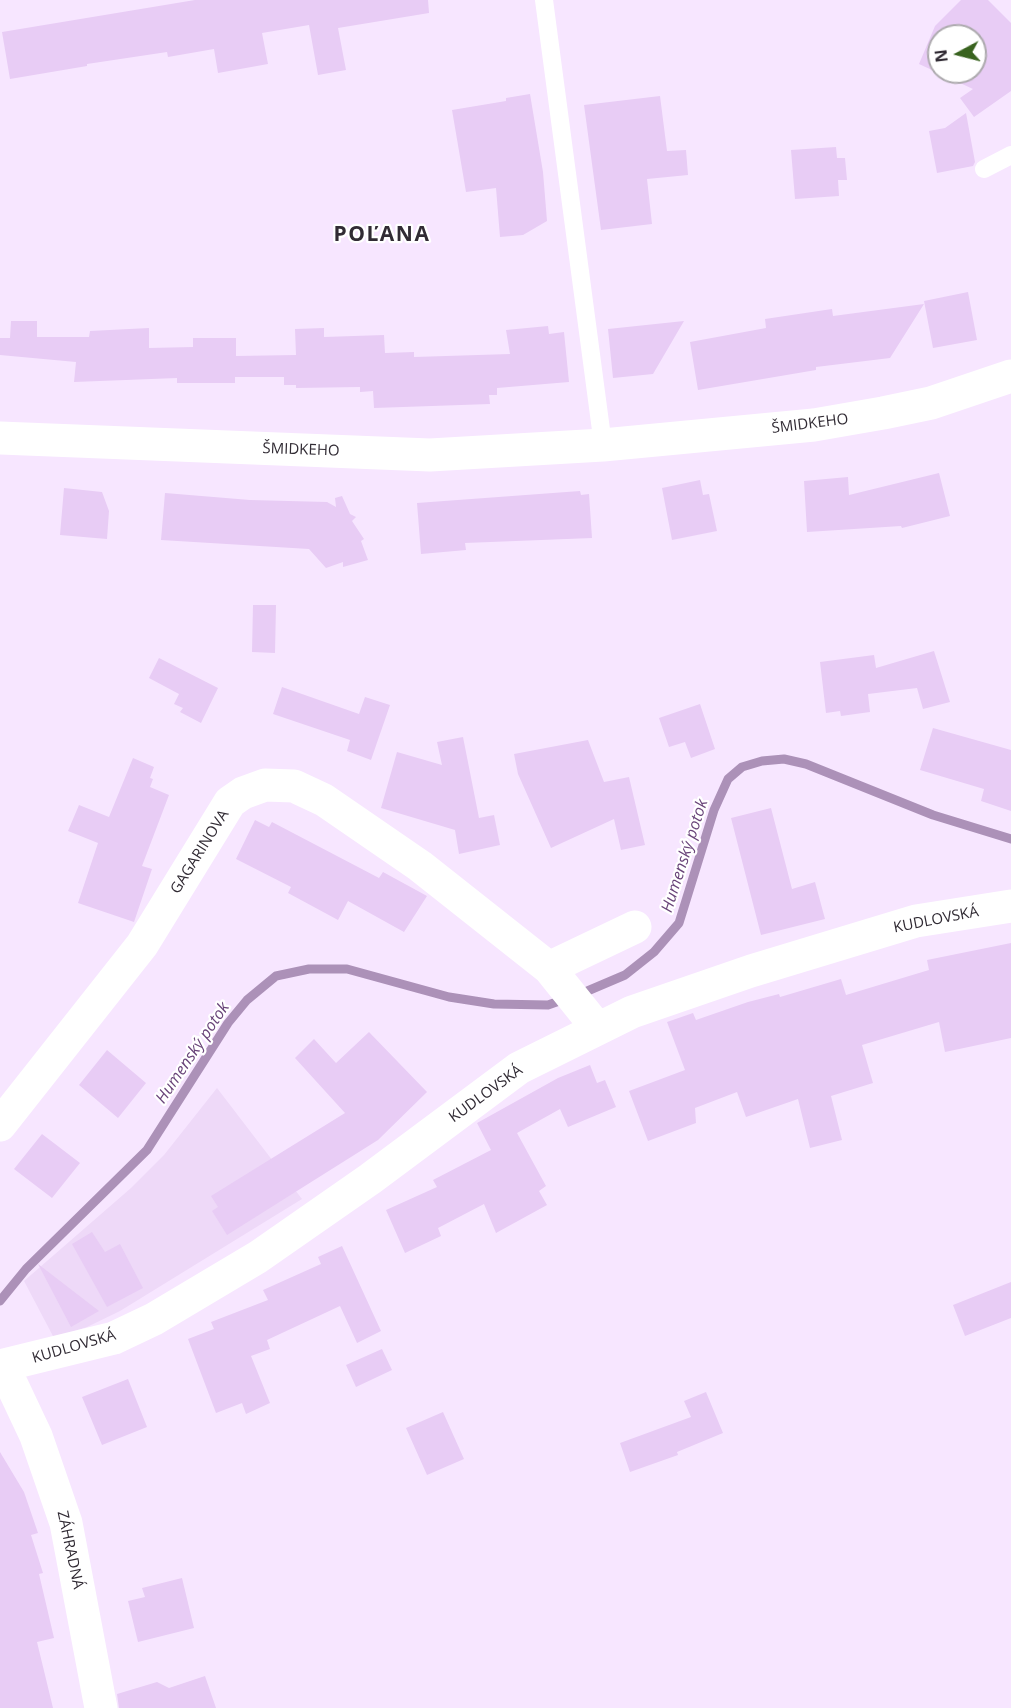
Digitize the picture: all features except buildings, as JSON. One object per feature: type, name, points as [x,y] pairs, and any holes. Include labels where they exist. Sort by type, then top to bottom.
[{"type":"street","name":"ŠMIDKEHO","points":[[0,438],[430,455],[603,445],[814,425],[882,414],[931,403],[1011,376]]},
{"type":"street","name":"GAGARINOVA","points":[[0,1125],[142,945],[230,802],[243,792],[265,785],[294,786],[324,800],[420,866],[555,974],[592,1021]]},
{"type":"street","name":"KUDLOVSKÁ","points":[[2,1366],[114,1338],[154,1319],[239,1270],[370,1179],[519,1068],[592,1021],[632,1012],[751,971],[916,921],[1011,906]]},
{"type":"street","points":[[555,974],[635,927]]},
{"type":"street","name":"ZÁHRADNÁ","points":[[2,1366],[36,1436],[66,1523],[101,1708]]},
{"type":"lane","points":[[544,0],[603,445]]},
{"type":"lane","points":[[984,169],[1011,155]]},
{"type":"shaded area","points":[[217,1088],[302,1199],[120,1311],[87,1327],[54,1338],[24,1281],[131,1188],[164,1155]]},
{"type":"waterway","name":"Humenský potok","points":[[578,995],[625,975],[654,952],[679,923],[714,810],[728,779],[742,767],[762,761],[784,759],[806,764],[933,815],[1011,839]]},
{"type":"waterway","name":"Humenský potok","points":[[0,1301],[26,1269],[147,1150],[228,1023],[247,1000],[276,976],[309,969],[347,969],[449,997],[494,1004],[548,1005],[565,999]]},
{"type":"district","name":"POĽANA","points":[[382,235]]}]
